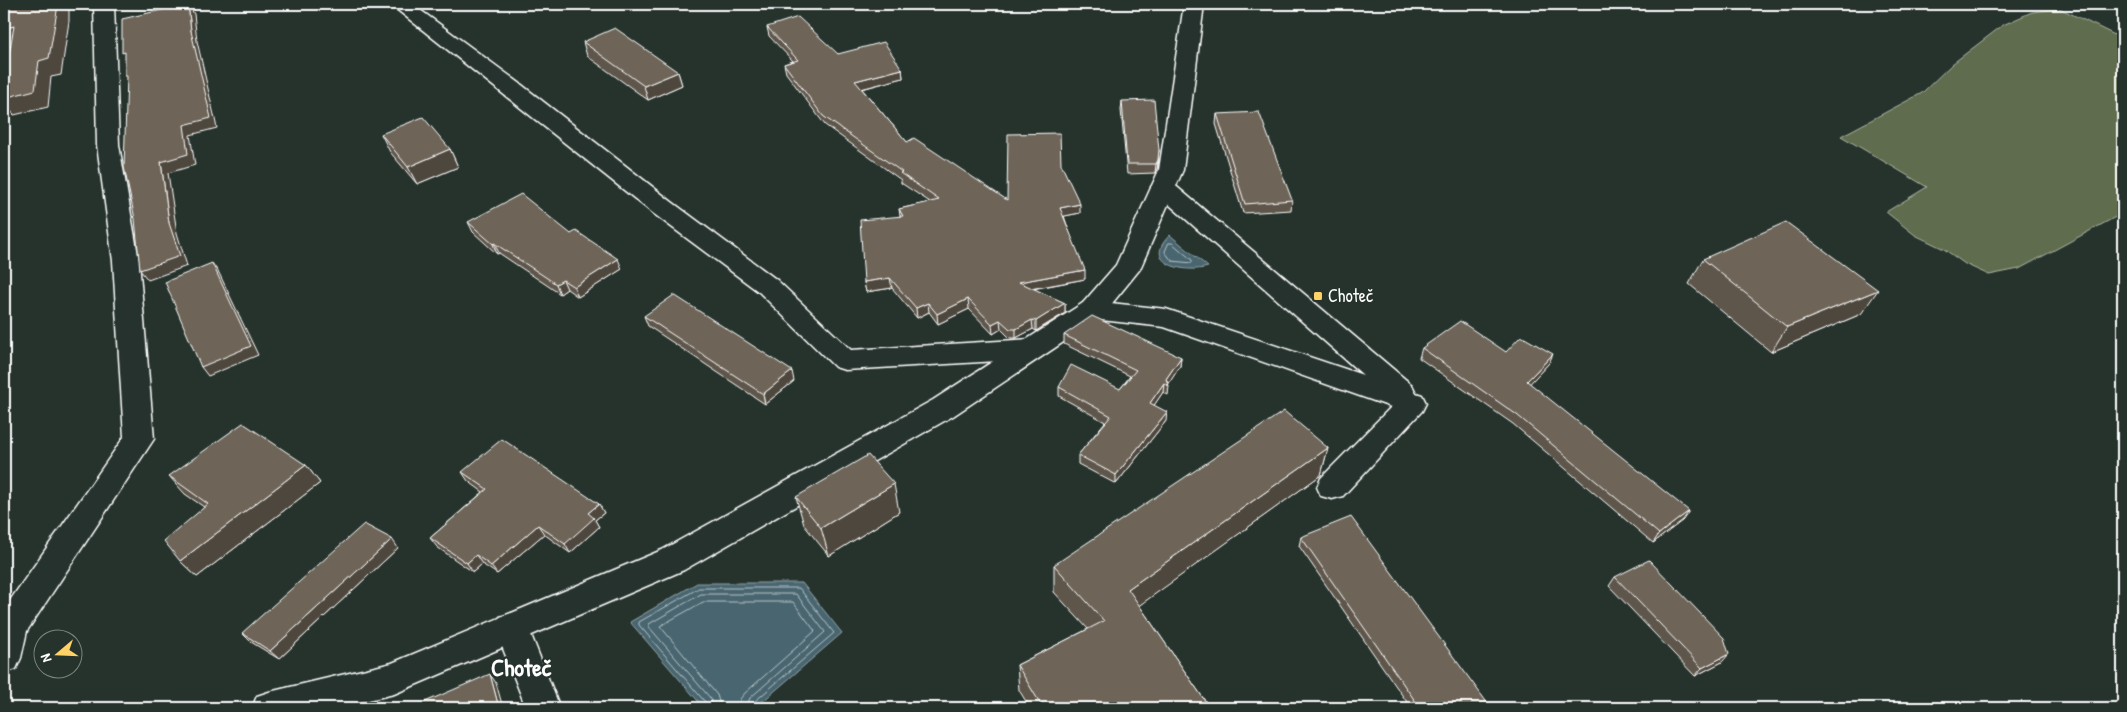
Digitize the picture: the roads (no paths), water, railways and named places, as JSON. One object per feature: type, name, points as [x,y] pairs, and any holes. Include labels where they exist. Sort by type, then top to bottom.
[{"type":"street","points":[[4,658],[10,626],[139,439],[126,262],[108,145],[104,4]]},
{"type":"street","points":[[400,4],[518,93],[663,208],[768,286],[845,360],[1032,349]]},
{"type":"street","points":[[269,708],[394,678],[673,560],[943,408],[1092,310],[1127,269],[1171,170],[1194,4]]},
{"type":"street","points":[[1163,187],[1412,403]]},
{"type":"street","points":[[1092,310],[1166,318],[1412,403]]},
{"type":"street","points":[[1332,487],[1412,403]]},
{"type":"street","points":[[512,628],[543,708]]},
{"type":"water","points":[[1170,235],[1208,267],[1199,269],[1178,268],[1163,260],[1160,253],[1162,245]]},
{"type":"water","points":[[697,583],[802,583],[842,633],[755,708],[704,708],[630,622]]},
{"type":"place","name":"Choteč","points":[[1318,296]]},
{"type":"district","name":"Choteč","points":[[521,668]]}]
